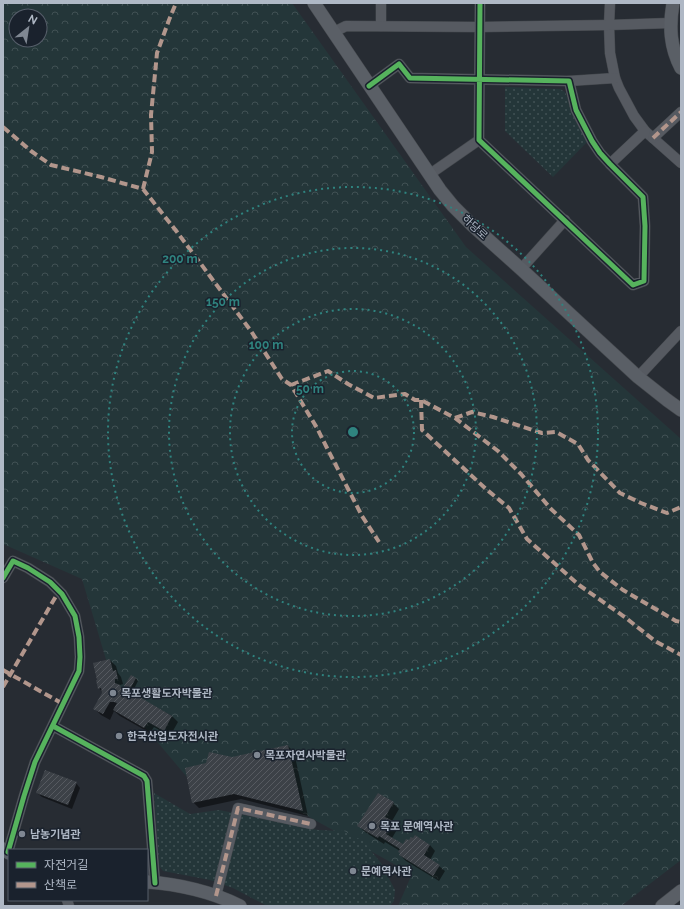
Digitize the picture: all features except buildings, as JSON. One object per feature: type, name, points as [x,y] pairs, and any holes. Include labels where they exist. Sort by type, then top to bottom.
[{"type":"street","name":"하당로","points":[[314,3],[440,190],[453,206],[638,377],[681,410]]},
{"type":"street","points":[[381,3],[381,26]]},
{"type":"street","points":[[480,3],[479,140],[633,285],[644,281],[645,226],[643,197],[610,164],[592,141],[576,110],[569,81]]},
{"type":"street","points":[[610,3],[610,53],[615,78],[619,88],[634,116],[649,135],[681,163]]},
{"type":"street","points":[[673,3],[670,23],[671,39],[681,68]]},
{"type":"street","points":[[334,32],[346,26],[480,27],[670,23]]},
{"type":"street","points":[[369,86],[399,64],[410,78],[569,81],[615,78]]},
{"type":"street","points":[[610,164],[681,112]]},
{"type":"street","points":[[430,174],[479,140]]},
{"type":"street","points":[[521,269],[565,220]]},
{"type":"street","points":[[638,377],[681,331]]},
{"type":"street","points":[[3,578],[13,561],[28,568],[50,582],[62,594],[75,616],[79,637],[80,657],[79,671],[35,762],[7,852]]},
{"type":"street","points":[[53,726],[144,776],[147,781],[151,882],[202,891],[240,906]]},
{"type":"street","points":[[216,896],[238,808],[311,824]]},
{"type":"street","points":[[662,906],[681,890]]},
{"type":"green space","points":[[3,3],[292,3],[466,247],[681,439],[681,860],[621,906],[398,906],[412,874],[259,789],[197,789],[116,693],[82,579],[3,544]]},
{"type":"green space","points":[[505,87],[560,89],[565,92],[588,141],[553,177],[505,131]]},
{"type":"green space","points":[[154,793],[190,814],[219,810],[318,830],[344,831],[363,841],[381,863],[395,890],[394,901],[390,906],[267,906],[233,888],[210,880],[163,871],[159,866]]},
{"type":"marked path","points":[[143,189],[152,152],[151,115],[157,53],[176,3]]},
{"type":"marked path","points":[[653,138],[681,112]]},
{"type":"marked path","points":[[3,127],[31,151],[51,165],[143,189],[251,331],[282,379],[291,385],[317,428],[362,516],[379,542]]},
{"type":"marked path","points":[[291,385],[328,371],[374,398],[405,394],[415,400],[421,400],[455,418],[498,451],[521,474],[551,509],[579,535],[593,563],[600,572],[623,590],[676,621],[681,622]]},
{"type":"marked path","points":[[421,400],[422,430],[486,489],[509,508],[527,539],[579,585],[626,618],[655,641],[681,655]]},
{"type":"marked path","points":[[455,418],[472,412],[493,417],[542,433],[556,432],[578,444],[588,460],[620,493],[667,513],[681,507]]},
{"type":"marked path","points":[[3,687],[59,591]]},
{"type":"marked path","points":[[3,670],[63,704]]},
{"type":"marked path","points":[[216,896],[238,808],[311,824]]},
{"type":"cycle path","points":[[369,86],[399,64],[410,78],[569,81],[576,110],[592,141],[610,164],[643,197],[645,226],[644,281],[633,285],[479,140],[480,3]]},
{"type":"cycle path","points":[[3,578],[13,561],[28,568],[50,582],[62,594],[75,616],[79,637],[80,657],[79,671],[35,762],[9,849]]},
{"type":"cycle path","points":[[53,726],[144,776],[147,781],[155,883]]},
{"type":"place","name":"목포생활도자박물관","points":[[113,693]]},
{"type":"place","name":"한국산업도자전시관","points":[[119,736]]},
{"type":"place","name":"목포자연사박물관","points":[[257,755]]},
{"type":"place","name":"목포 문예역사관","points":[[372,826]]},
{"type":"place","name":"남농기념관","points":[[22,834]]},
{"type":"place","name":"문예역사관","points":[[353,871]]}]
